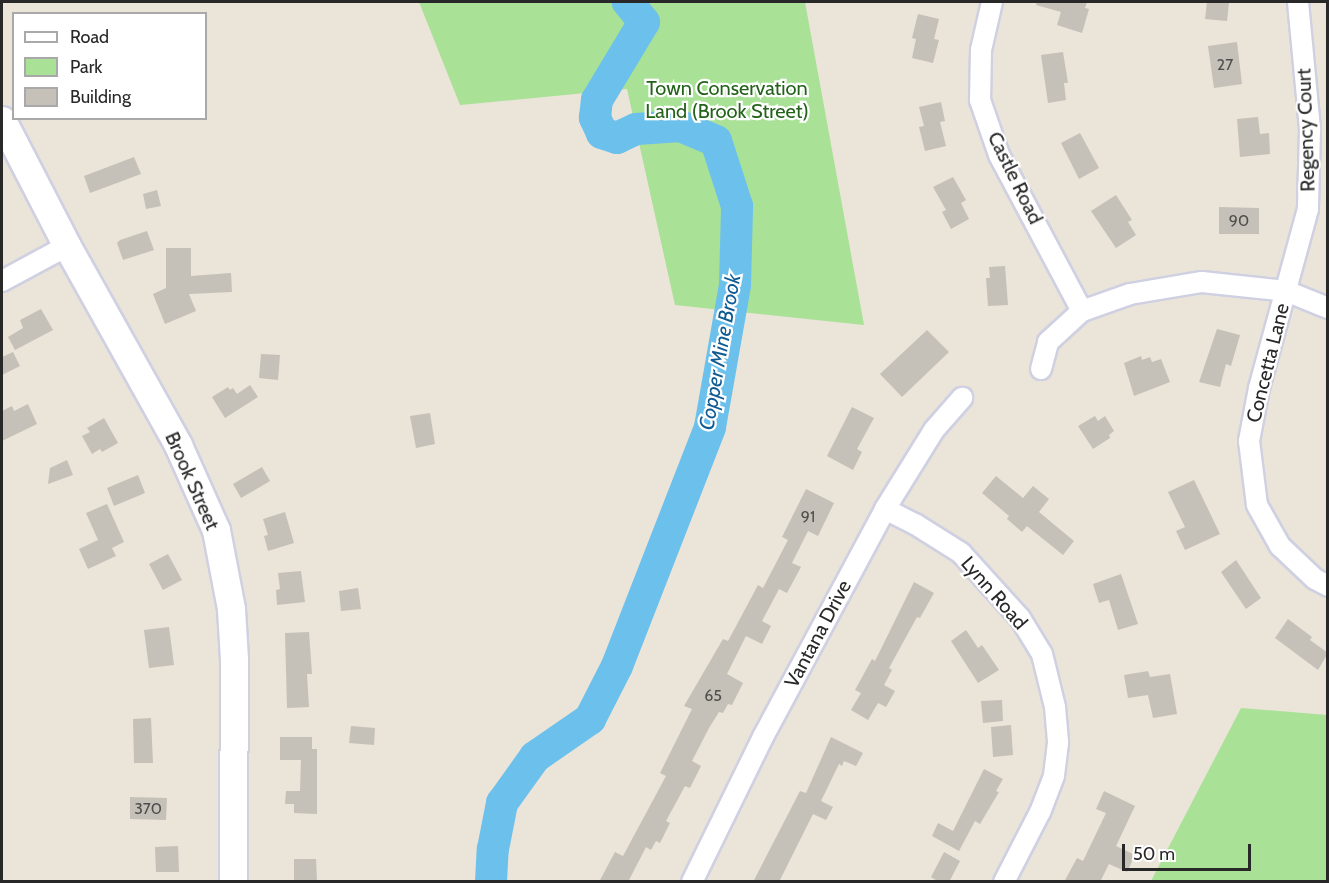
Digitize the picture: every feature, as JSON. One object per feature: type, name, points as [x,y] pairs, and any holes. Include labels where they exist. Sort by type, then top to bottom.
[{"type":"street","name":"Castle Road","points":[[992,2],[981,50],[980,100],[999,155],[1082,311]]},
{"type":"street","name":"Regency Court","points":[[1286,291],[1308,209],[1311,175],[1310,130],[1298,2]]},
{"type":"street","name":"Brook Street","points":[[2,120],[67,246],[178,445],[216,530],[231,609],[234,659],[233,882]]},
{"type":"street","points":[[2,281],[67,246]]},
{"type":"street","points":[[1041,369],[1048,342],[1082,311],[1130,294],[1202,282],[1286,291],[1328,308]]},
{"type":"street","name":"Concetta Lane","points":[[1286,291],[1258,388],[1249,441],[1254,486],[1257,505],[1280,546],[1315,579],[1328,586]]},
{"type":"street","name":"Vantana Drive","points":[[692,882],[763,737],[885,509],[934,430],[962,398]]},
{"type":"street","name":"Lynn Road","points":[[885,509],[915,524],[961,553],[1020,618],[1042,654],[1055,707],[1058,743],[1054,776],[1040,812],[1004,882]]},
{"type":"green space","name":"Town Conservation Land (Brook Street)","points":[[419,2],[805,2],[864,325],[675,305],[627,89],[460,105]]},
{"type":"green space","points":[[1241,708],[1327,715],[1327,881],[1151,881]]},
{"type":"building","points":[[1037,2],[1087,2],[1085,8],[1089,9],[1082,33],[1057,25],[1061,12],[1036,5]]},
{"type":"building","points":[[1207,2],[1229,2],[1227,21],[1205,19]]},
{"type":"building","points":[[918,14],[939,19],[934,39],[939,40],[933,63],[912,58],[916,39],[912,38]]},
{"type":"building","points":[[1237,42],[1242,84],[1214,88],[1208,46]]},
{"type":"building","points":[[1063,52],[1068,83],[1064,83],[1066,100],[1048,103],[1041,55]]},
{"type":"building","points":[[941,102],[945,121],[940,122],[946,146],[925,151],[919,127],[924,126],[919,107]]},
{"type":"building","points":[[1258,117],[1260,134],[1269,133],[1270,154],[1240,157],[1237,119]]},
{"type":"building","points":[[1080,133],[1099,168],[1079,179],[1061,143]]},
{"type":"building","points":[[134,157],[141,174],[90,193],[84,176]]},
{"type":"building","points":[[953,177],[966,200],[961,203],[969,219],[951,229],[942,212],[946,210],[933,187]]},
{"type":"building","points":[[157,190],[161,206],[146,209],[143,194]]},
{"type":"building","points":[[1116,195],[1132,220],[1128,222],[1136,235],[1116,248],[1091,211]]},
{"type":"building","points":[[1219,207],[1259,208],[1259,234],[1219,234]]},
{"type":"building","points":[[147,231],[154,250],[123,260],[117,243]]},
{"type":"building","points":[[166,248],[191,248],[191,276],[231,273],[232,292],[189,294],[196,311],[165,324],[153,294],[166,288]]},
{"type":"building","points":[[1005,266],[1008,305],[988,306],[986,278],[990,278],[989,267]]},
{"type":"building","points":[[41,309],[53,330],[15,350],[8,337],[23,328],[20,320]]},
{"type":"building","points":[[1217,329],[1240,335],[1231,366],[1226,364],[1220,387],[1199,382]]},
{"type":"building","points":[[927,330],[949,352],[902,397],[880,374]]},
{"type":"building","points":[[13,352],[20,366],[2,375],[2,357]]},
{"type":"building","points":[[261,354],[280,355],[278,380],[259,378]]},
{"type":"building","points":[[1141,356],[1142,360],[1150,357],[1152,362],[1161,359],[1170,382],[1134,396],[1124,363]]},
{"type":"building","points":[[250,385],[258,397],[225,418],[212,397],[228,387],[230,390],[233,388],[237,394]]},
{"type":"building","points":[[28,404],[37,424],[2,441],[2,411],[12,406],[14,411]]},
{"type":"building","points":[[852,407],[874,418],[857,449],[862,452],[853,470],[827,456]]},
{"type":"building","points":[[430,413],[435,444],[416,448],[410,416]]},
{"type":"building","points":[[1095,416],[1098,421],[1105,416],[1114,431],[1109,435],[1110,438],[1093,449],[1078,426]]},
{"type":"building","points":[[104,418],[118,443],[102,452],[100,449],[92,454],[82,436],[90,432],[87,428]]},
{"type":"building","points":[[67,460],[73,475],[48,484],[50,468]]},
{"type":"building","points":[[262,467],[270,481],[241,498],[233,484]]},
{"type":"building","points":[[138,475],[145,493],[114,506],[107,488]]},
{"type":"building","points":[[996,476],[1023,498],[1033,486],[1049,499],[1039,512],[1074,541],[1063,555],[1027,526],[1022,532],[1007,519],[1009,516],[982,493]]},
{"type":"building","points":[[1194,480],[1220,534],[1185,550],[1176,531],[1185,527],[1168,492]]},
{"type":"building","points":[[806,489],[834,503],[818,536],[808,531],[792,563],[801,567],[787,593],[779,589],[762,621],[771,626],[762,644],[746,636],[727,674],[743,683],[732,705],[728,704],[723,713],[719,712],[692,761],[701,766],[690,788],[685,786],[666,821],[670,823],[660,843],[656,841],[651,850],[646,847],[628,882],[599,882],[615,852],[623,856],[666,776],[660,773],[692,709],[684,706],[723,639],[728,641],[758,585],[763,588],[788,540],[782,537]]},
{"type":"building","points":[[107,504],[124,542],[112,548],[116,556],[88,569],[79,549],[98,540],[86,513]]},
{"type":"building","points":[[285,512],[294,543],[268,551],[264,536],[268,535],[263,519]]},
{"type":"building","points":[[168,554],[182,580],[163,590],[149,564]]},
{"type":"building","points":[[1236,560],[1261,598],[1246,609],[1221,572]]},
{"type":"building","points":[[301,571],[305,602],[277,605],[276,590],[280,589],[278,573]]},
{"type":"building","points":[[1121,574],[1138,624],[1118,630],[1109,600],[1099,603],[1093,584]]},
{"type":"building","points":[[914,582],[934,593],[920,618],[917,617],[889,668],[892,670],[884,685],[895,691],[886,707],[878,703],[868,720],[851,710],[861,693],[855,690],[872,659],[875,661]]},
{"type":"building","points":[[358,588],[361,609],[341,611],[339,591]]},
{"type":"building","points":[[1288,619],[1312,637],[1310,640],[1328,653],[1318,670],[1275,638]]},
{"type":"building","points":[[169,627],[174,665],[149,668],[144,630]]},
{"type":"building","points":[[966,630],[978,648],[982,645],[999,670],[978,683],[951,641]]},
{"type":"building","points":[[309,632],[312,674],[307,674],[309,707],[287,708],[285,633]]},
{"type":"building","points":[[1148,671],[1150,677],[1170,674],[1177,714],[1153,718],[1148,695],[1128,698],[1124,675]]},
{"type":"building","points":[[1002,700],[1003,721],[983,723],[981,701]]},
{"type":"building","points":[[151,718],[153,763],[134,763],[133,719]]},
{"type":"building","points":[[1011,725],[1013,755],[993,757],[991,727]]},
{"type":"building","points":[[351,726],[375,728],[374,745],[349,743]]},
{"type":"building","points":[[280,737],[312,737],[312,749],[317,749],[317,814],[294,813],[294,804],[285,804],[286,791],[300,791],[301,760],[280,760]]},
{"type":"building","points":[[831,737],[863,753],[856,766],[844,761],[842,766],[839,764],[821,801],[833,807],[826,820],[813,814],[779,882],[753,882],[800,791],[806,793]]},
{"type":"building","points":[[984,769],[1003,779],[996,791],[999,792],[980,824],[975,821],[959,851],[932,836],[938,823],[953,831]]},
{"type":"building","points":[[1104,791],[1135,806],[1116,846],[1135,855],[1127,872],[1109,864],[1100,882],[1064,882],[1077,858],[1083,861],[1106,813],[1096,809]]},
{"type":"building","points":[[130,797],[167,798],[166,820],[130,819]]},
{"type":"building","points":[[178,846],[179,872],[156,872],[155,847]]},
{"type":"building","points":[[944,852],[960,861],[949,882],[939,882],[931,877]]},
{"type":"building","points":[[294,859],[316,859],[317,882],[294,882]]},
{"type":"waterway","name":"Copper Mine Brook","points":[[491,882],[493,849],[502,803],[535,757],[590,719],[617,666],[710,427],[735,285],[737,206],[716,141],[681,126],[636,129],[617,138],[602,133],[595,118],[597,100],[644,22],[628,2]]}]
